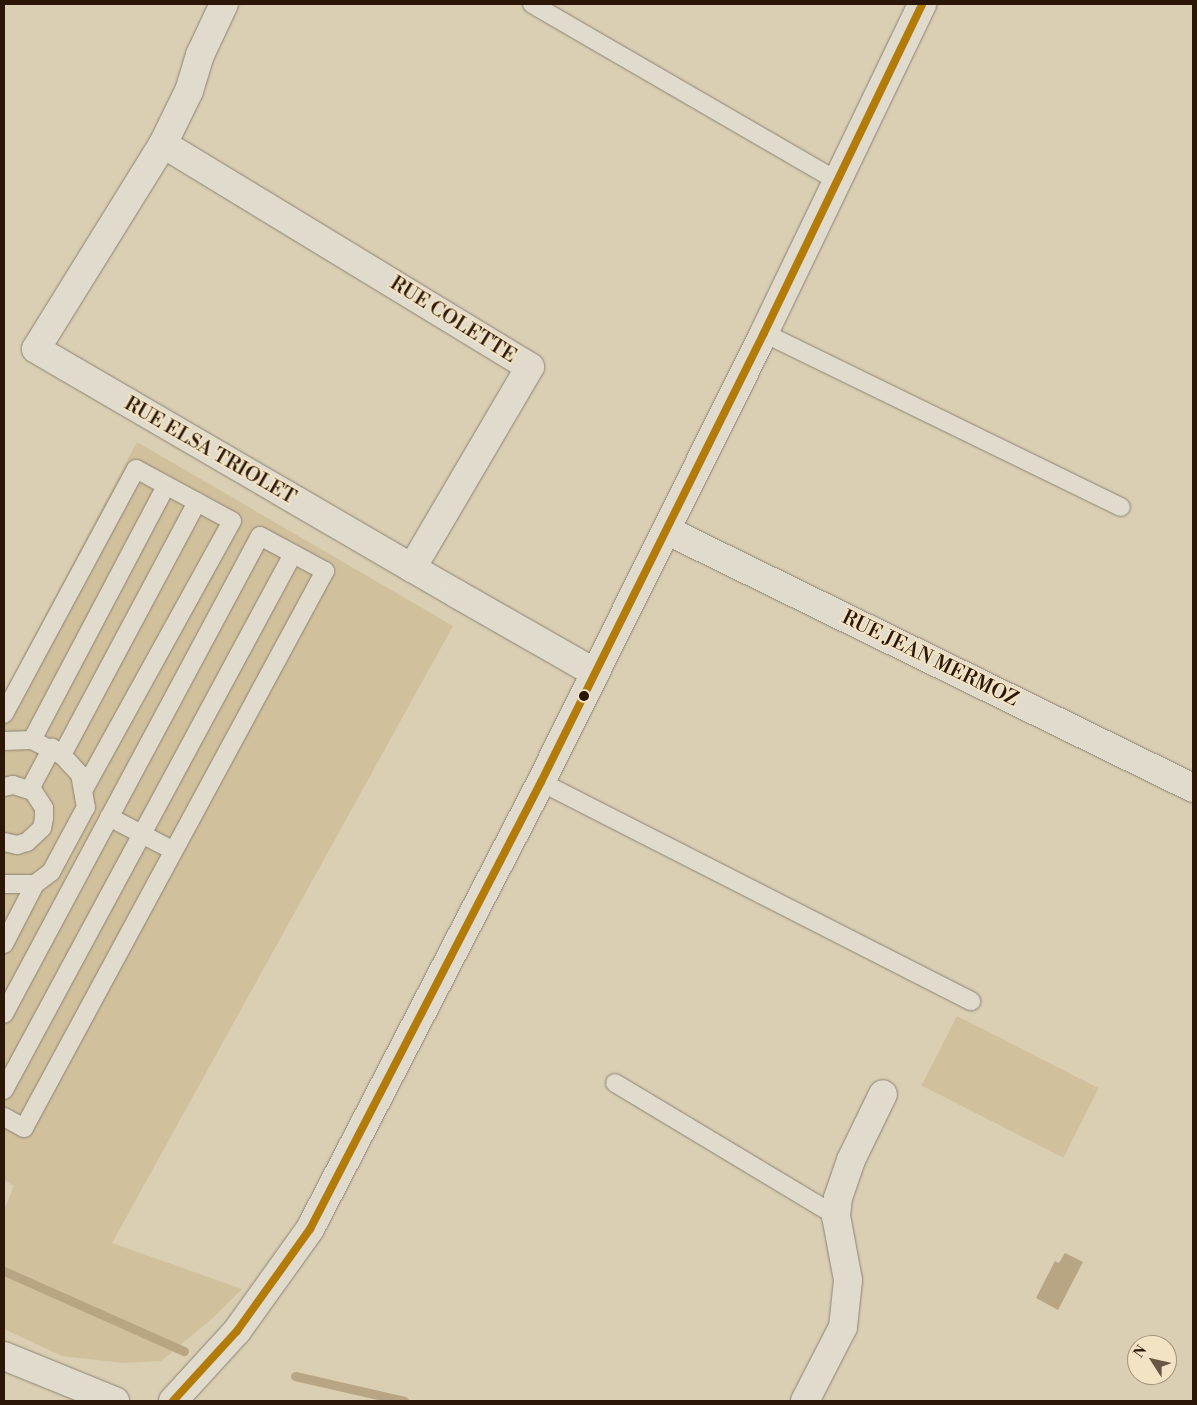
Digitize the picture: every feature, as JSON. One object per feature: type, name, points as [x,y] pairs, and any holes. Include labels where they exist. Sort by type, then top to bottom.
[{"type":"street","name":"RUE ELSA TRIOLET","points":[[224,4],[200,55],[189,91],[163,144],[36,349],[594,672]]},
{"type":"street","points":[[173,1401],[238,1331],[310,1229],[540,782],[666,530],[764,333],[922,4]]},
{"type":"street","name":"RUE COLETTE","points":[[163,144],[530,367],[412,568]]},
{"type":"street","name":"RUE JEAN MERMOZ","points":[[666,530],[1193,788]]},
{"type":"street","points":[[805,1401],[845,1319],[848,1280],[836,1216],[851,1160],[883,1094]]},
{"type":"street","points":[[4,1356],[115,1401]]},
{"type":"lane","points":[[532,4],[837,181]]},
{"type":"lane","points":[[764,333],[1121,507]]},
{"type":"lane","points":[[4,714],[136,469],[232,521],[84,789]]},
{"type":"lane","points":[[32,740],[166,486]]},
{"type":"lane","points":[[30,789],[57,752],[197,502]]},
{"type":"lane","points":[[4,1014],[260,536],[325,571],[172,850],[24,1128],[4,1117]]},
{"type":"lane","points":[[4,1090],[293,554]]},
{"type":"lane","points":[[4,741],[32,740],[57,752],[80,774],[86,807],[51,872],[35,884],[4,944]]},
{"type":"lane","points":[[540,782],[971,1001]]},
{"type":"lane","points":[[4,787],[13,785],[30,789],[40,798],[44,808],[42,828],[27,842],[17,845],[4,842]]},
{"type":"lane","points":[[109,817],[172,850]]},
{"type":"lane","points":[[42,828],[68,842]]},
{"type":"lane","points":[[4,884],[35,884]]},
{"type":"lane","points":[[615,1083],[836,1216]]},
{"type":"shaded area","points":[[137,442],[453,626],[112,1243],[242,1289],[214,1317],[161,1361],[123,1363],[62,1356],[4,1329],[4,1210],[14,1186],[4,1180],[4,693]]},
{"type":"shaded area","points":[[957,1016],[1099,1088],[1063,1158],[922,1085]]},
{"type":"shaded area","points":[[1065,1253],[1083,1262],[1058,1310],[1036,1298],[1055,1261],[1059,1263]]},
{"type":"waterway","points":[[4,1271],[184,1351]]},
{"type":"waterway","points":[[295,1376],[404,1401]]},
{"type":"transit line","points":[[173,1401],[237,1331],[310,1229],[541,782],[764,333],[922,4]]}]
